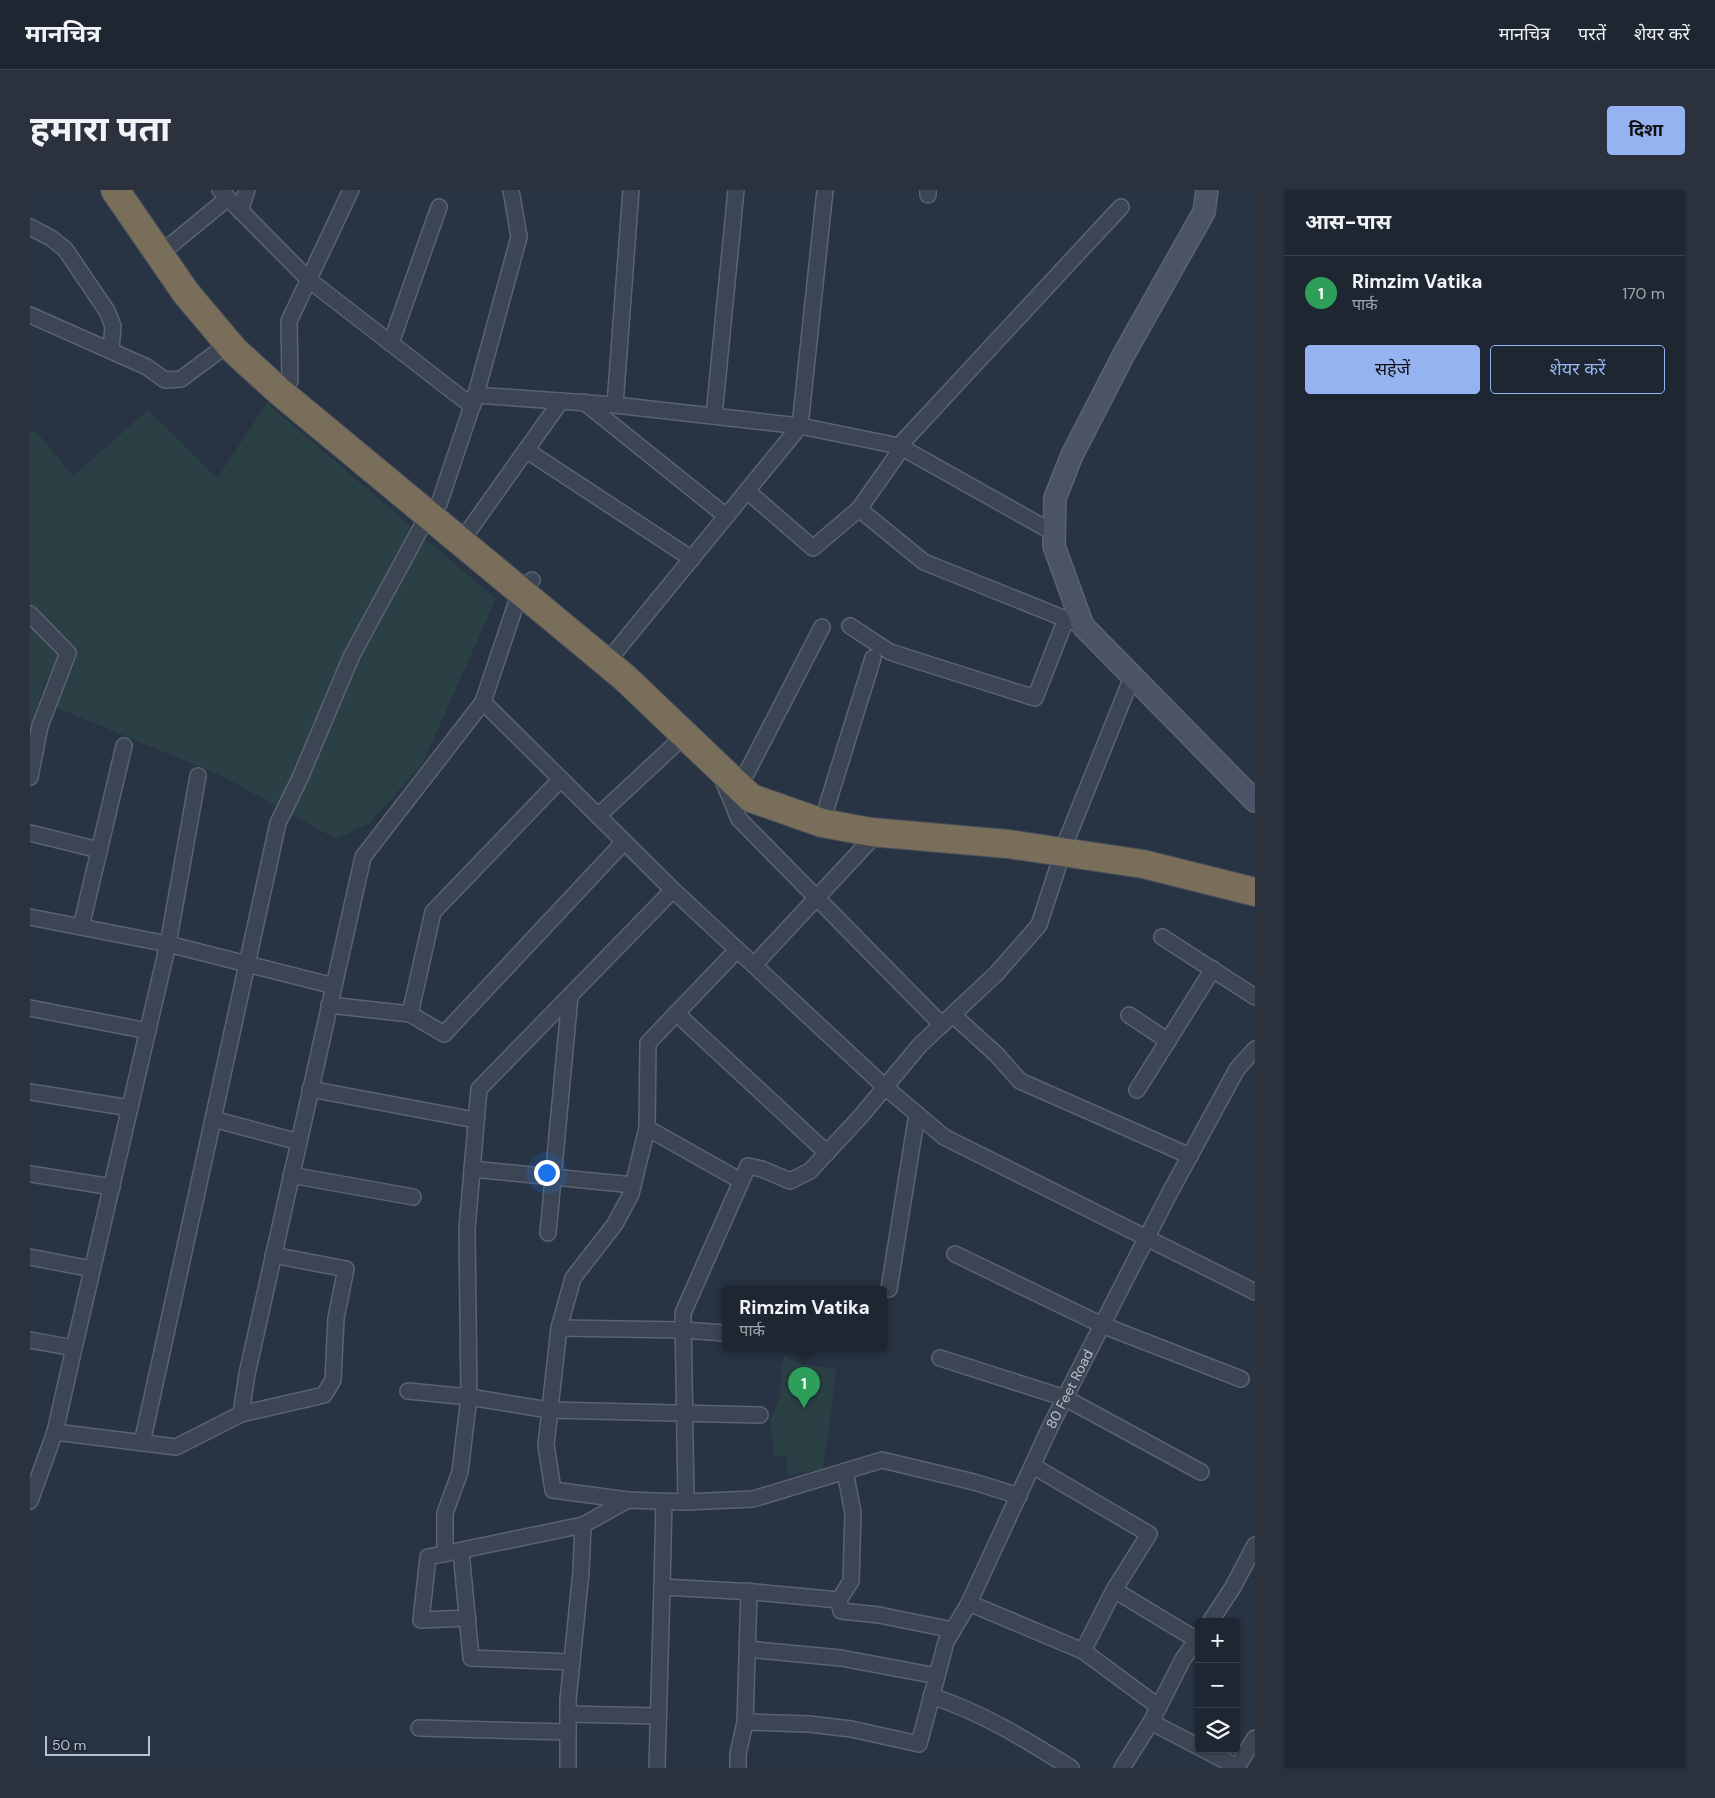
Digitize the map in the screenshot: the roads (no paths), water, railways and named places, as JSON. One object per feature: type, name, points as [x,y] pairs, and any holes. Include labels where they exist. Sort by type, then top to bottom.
[{"type":"highway","points":[[115,190],[245,340],[433,510],[470,529],[526,586],[750,798],[822,823],[878,832],[1008,844],[1146,850],[1255,877]]},
{"type":"highway","points":[[134,190],[166,250],[186,293],[228,344],[280,392],[433,510],[526,586],[616,651],[758,786],[826,809],[873,817],[1010,829],[1065,846],[1255,892]]},
{"type":"street","points":[[240,211],[247,190]]},
{"type":"street","points":[[290,381],[289,321],[351,190]]},
{"type":"street","points":[[142,1443],[278,823],[300,778],[352,655],[433,510],[474,400],[519,237],[511,190]]},
{"type":"street","points":[[615,405],[631,190]]},
{"type":"street","points":[[714,416],[736,190]]},
{"type":"street","points":[[616,651],[800,426],[825,190]]},
{"type":"street","points":[[850,626],[890,652],[1035,698],[1074,623],[1054,546],[1055,498],[1072,455],[1124,354],[1204,212],[1207,190]]},
{"type":"street","points":[[166,250],[224,194],[309,280],[391,343],[474,400],[561,401],[615,405],[800,426],[901,447],[1054,533]]},
{"type":"street","points":[[391,343],[439,207]]},
{"type":"street","points":[[747,491],[813,548],[859,509],[901,447],[1120,207]]},
{"type":"street","points":[[30,226],[51,238],[65,249],[107,311],[113,326],[111,350]]},
{"type":"street","points":[[30,315],[147,367],[165,380],[181,379],[228,344]]},
{"type":"street","points":[[470,529],[561,401]]},
{"type":"street","points":[[584,402],[726,516]]},
{"type":"street","points":[[526,450],[692,559]]},
{"type":"street","points":[[859,509],[924,562],[1074,623],[1132,677],[1255,801]]},
{"type":"street","points":[[241,1414],[247,1374],[273,1254],[363,858],[483,702],[526,586]]},
{"type":"street","points":[[30,614],[68,653],[40,726],[30,777]]},
{"type":"street","points":[[746,774],[822,627]]},
{"type":"street","points":[[826,809],[873,658]]},
{"type":"street","points":[[686,1502],[683,1413],[683,1313],[748,1166],[790,1181],[810,1171],[920,1045],[996,974],[1039,925],[1065,846],[1132,677]]},
{"type":"street","points":[[483,702],[624,842],[737,950],[885,1087],[944,1137],[1255,1292]]},
{"type":"street","points":[[598,816],[684,736]]},
{"type":"street","points":[[80,927],[124,746]]},
{"type":"street","points":[[717,768],[739,819],[817,898],[948,1020],[997,1055],[1020,1081],[1190,1156]]},
{"type":"street","points":[[30,1500],[55,1432],[112,1187],[168,944],[198,776]]},
{"type":"street","points":[[410,1014],[433,912],[561,780]]},
{"type":"street","points":[[754,965],[878,832]]},
{"type":"street","points":[[30,833],[99,850]]},
{"type":"street","points":[[329,1005],[410,1014],[444,1034],[624,842]]},
{"type":"street","points":[[445,1554],[445,1513],[460,1472],[469,1398],[467,1229],[479,1089],[674,890]]},
{"type":"street","points":[[30,917],[168,944],[334,986]]},
{"type":"street","points":[[1162,937],[1255,997]]},
{"type":"street","points":[[737,950],[648,1043],[647,1128],[631,1194],[615,1224],[573,1278],[559,1328],[546,1445],[553,1490],[628,1500],[664,1502],[753,1499],[882,1460],[974,1482],[1019,1496]]},
{"type":"street","points":[[1137,1090],[1212,969]]},
{"type":"street","points":[[548,1233],[570,996]]},
{"type":"street","points":[[30,1008],[148,1031]]},
{"type":"street","points":[[676,1013],[827,1153]]},
{"type":"street","points":[[1129,1015],[1168,1041]]},
{"type":"street","name":"80 Feet Road","points":[[745,1722],[809,1724],[851,1729],[919,1744],[946,1642],[969,1603],[1065,1398],[1147,1238],[1237,1069],[1255,1050]]},
{"type":"street","points":[[310,1089],[475,1120]]},
{"type":"street","points":[[30,1092],[130,1108]]},
{"type":"street","points":[[889,1289],[917,1114]]},
{"type":"street","points":[[213,1119],[299,1142]]},
{"type":"street","points":[[647,1128],[741,1181]]},
{"type":"street","points":[[472,1169],[633,1185]]},
{"type":"street","points":[[30,1174],[112,1187]]},
{"type":"street","points":[[291,1175],[413,1197]]},
{"type":"street","points":[[55,1432],[176,1447],[241,1414],[324,1394],[333,1380],[336,1318],[346,1268],[273,1254]]},
{"type":"street","points":[[273,1254],[350,1265]]},
{"type":"street","points":[[954,1254],[1102,1325],[1241,1379]]},
{"type":"street","points":[[30,1257],[92,1269]]},
{"type":"street","points":[[559,1328],[683,1330],[722,1333]]},
{"type":"street","points":[[30,1340],[74,1348]]},
{"type":"street","points":[[940,1358],[1065,1398],[1201,1472]]},
{"type":"street","points":[[408,1391],[550,1410],[760,1415]]},
{"type":"street","points":[[1032,1466],[1149,1534],[1114,1590],[1083,1650]]},
{"type":"street","points":[[845,1471],[853,1513],[850,1581],[839,1600],[841,1611],[879,1615],[953,1630]]},
{"type":"street","points":[[468,1618],[421,1620],[428,1557],[583,1525],[628,1500]]},
{"type":"street","points":[[657,1768],[664,1502]]},
{"type":"street","points":[[568,1768],[568,1714],[581,1572],[583,1525]]},
{"type":"street","points":[[1213,1618],[1233,1587],[1255,1546]]},
{"type":"street","points":[[461,1551],[471,1658],[572,1662]]},
{"type":"street","points":[[662,1587],[749,1591],[839,1600]]},
{"type":"street","points":[[1114,1590],[1195,1637]]},
{"type":"street","points":[[738,1768],[738,1754],[745,1722],[749,1591]]},
{"type":"street","points":[[969,1603],[1083,1650],[1159,1707]]},
{"type":"street","points":[[1122,1768],[1151,1722],[1183,1659],[1195,1643]]},
{"type":"street","points":[[747,1649],[841,1658],[937,1676]]},
{"type":"street","points":[[932,1696],[1002,1726],[1070,1768]]},
{"type":"street","points":[[568,1714],[658,1716]]},
{"type":"street","points":[[1151,1722],[1195,1745]]},
{"type":"street","points":[[419,1728],[568,1732]]},
{"type":"street","points":[[1211,1753],[1237,1767],[1255,1738]]},
{"type":"place","name":"Rimzim Vatika","points":[[804,1408]]}]
